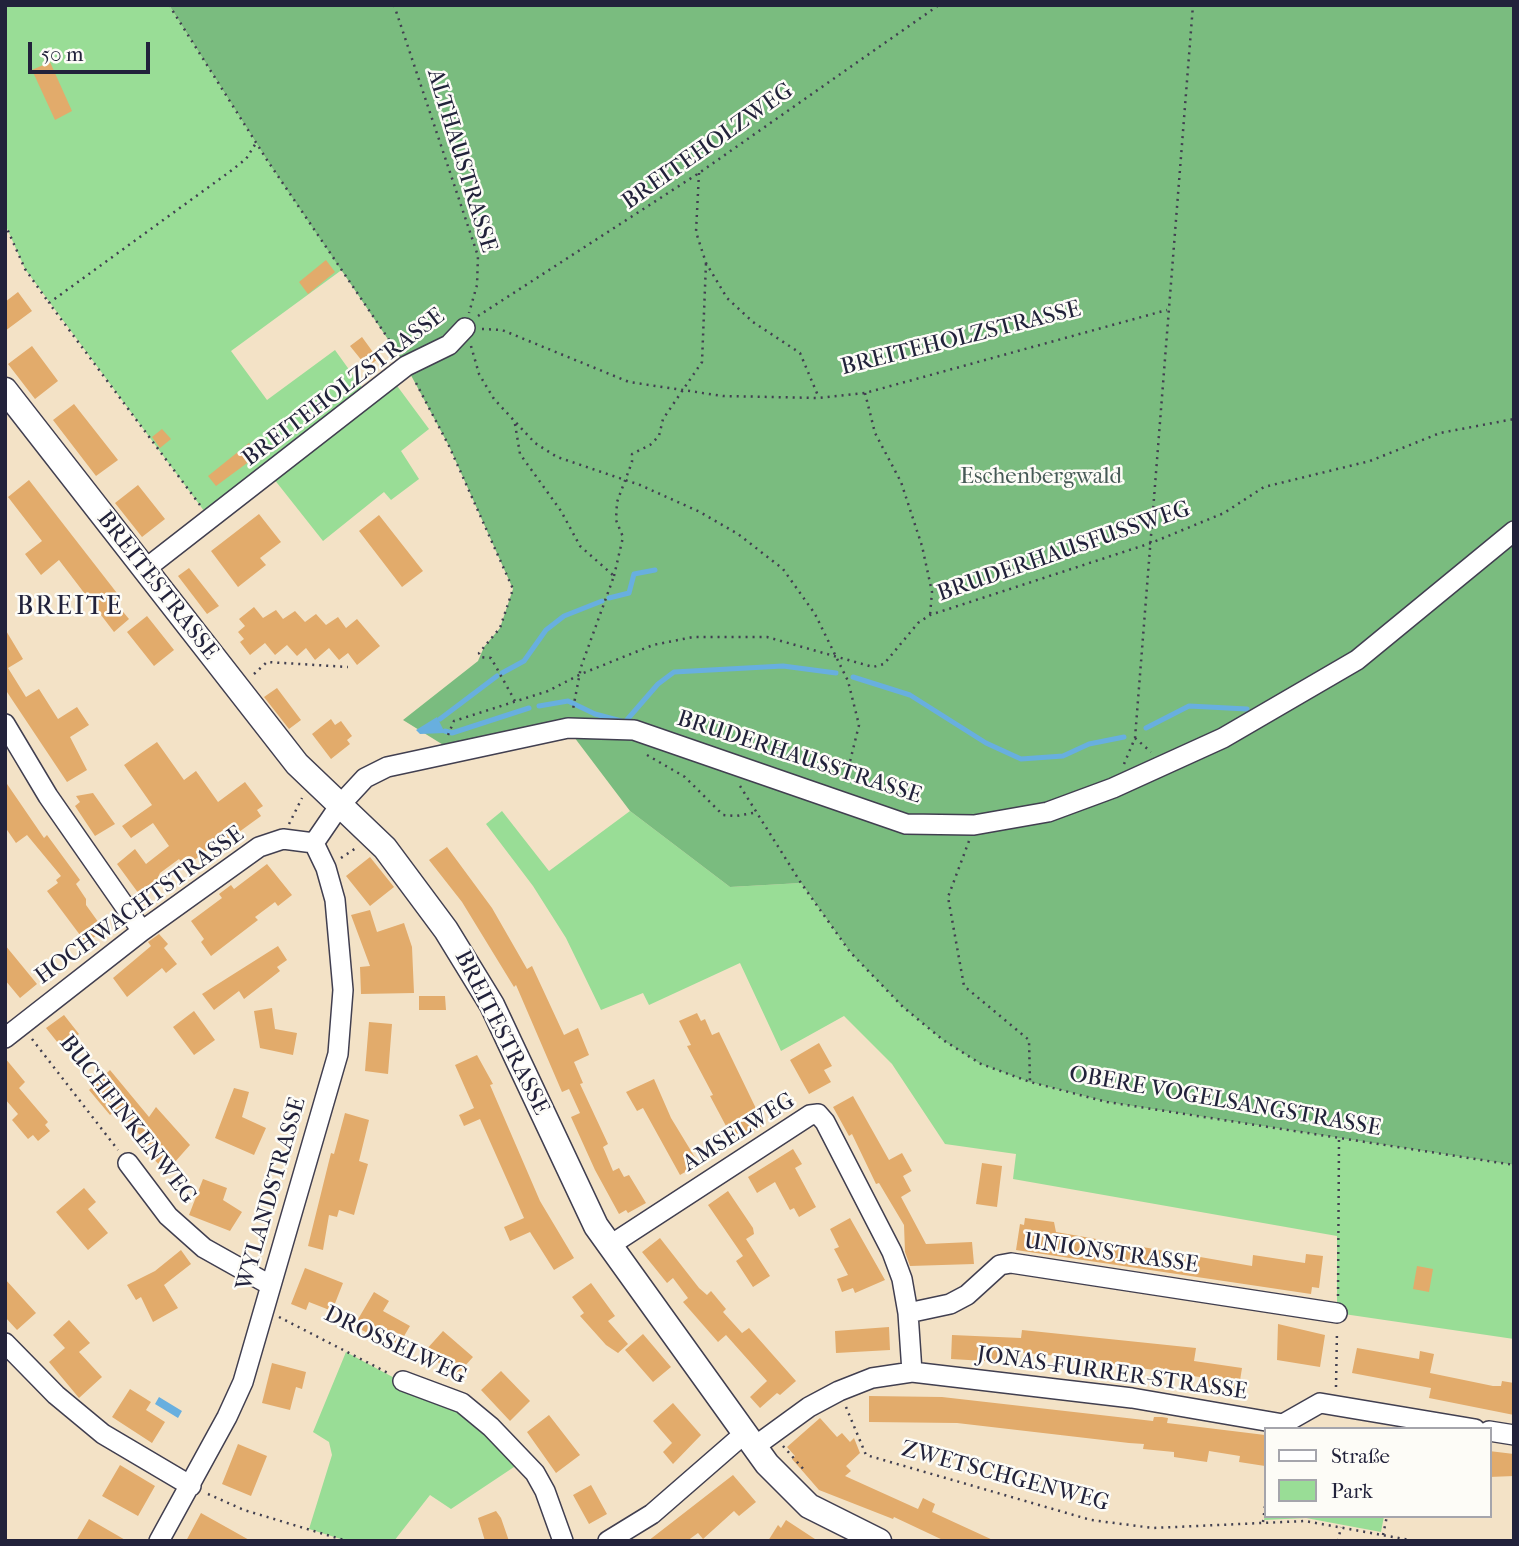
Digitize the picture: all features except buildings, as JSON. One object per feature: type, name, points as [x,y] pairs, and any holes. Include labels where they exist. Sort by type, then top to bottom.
[{"type":"main road","name":"BREITESTRASSE","points":[[5,390],[297,764],[384,848],[474,973],[524,1071],[579,1193],[608,1246],[691,1354],[749,1441],[784,1484],[809,1506],[879,1541]]},
{"type":"street","name":"BREITEHOLZSTRASSE","points":[[144,570],[406,366],[449,345],[465,328]]},
{"type":"street","name":"BRUDERHAUSSTRASSE","points":[[314,843],[341,805],[365,778],[387,767],[568,728],[634,730],[906,824],[974,825],[1048,811],[1113,788],[1223,738],[1357,660],[1514,531]]},
{"type":"street","points":[[5,724],[48,796],[142,931]]},
{"type":"street","name":"HOCHWACHTSTRASSE","points":[[5,1038],[142,931],[259,847],[283,839],[314,843]]},
{"type":"street","name":"WYLANDSTRASSE","points":[[159,1541],[191,1486],[243,1382],[338,1054],[343,990],[335,900],[326,868],[314,843]]},
{"type":"street","name":"AMSELWEG","points":[[608,1246],[810,1115],[818,1114],[825,1122],[892,1252],[902,1279],[908,1313]]},
{"type":"street","name":"BUCHFINKENWEG","points":[[128,1163],[168,1216],[204,1248],[270,1285]]},
{"type":"street","name":"UNIONSTRASSE","points":[[908,1313],[950,1304],[967,1295],[1000,1265],[1011,1264],[1337,1312]]},
{"type":"street","points":[[908,1313],[912,1372]]},
{"type":"street","points":[[5,1343],[56,1395],[103,1434],[191,1486]]},
{"type":"street","name":"JONAS-FURRER-STRASSE","points":[[608,1541],[652,1514],[749,1441],[810,1407],[839,1391],[873,1378],[912,1372],[1132,1398],[1283,1424],[1320,1403],[1463,1427]]},
{"type":"street","name":"DROSSELWEG","points":[[403,1381],[461,1403],[491,1427],[535,1474],[545,1491],[563,1541]]},
{"type":"street","points":[[1491,1431],[1514,1435]]},
{"type":"path","points":[[169,5],[406,366],[439,426],[513,589],[500,628],[479,653],[480,657],[491,658],[516,702]]},
{"type":"path","name":"ALTHAUSTRASSE","points":[[394,5],[478,256],[477,285],[465,328]]},
{"type":"path","name":"BREITEHOLZWEG","points":[[490,307],[699,173],[939,5]]},
{"type":"path","points":[[1113,788],[1135,738],[1193,5]]},
{"type":"path","points":[[49,303],[228,173],[246,159],[257,142]]},
{"type":"path","points":[[699,173],[696,232],[706,263],[727,298],[753,322],[800,353],[819,398]]},
{"type":"path","points":[[5,224],[25,269],[210,519]]},
{"type":"path","points":[[568,728],[581,667],[614,576],[623,537],[616,520],[617,502],[623,480],[632,462],[632,454],[650,445],[659,436],[663,419],[702,362],[706,263]]},
{"type":"path","name":"BREITEHOLZSTRASSE","points":[[465,328],[502,330],[629,382],[723,396],[819,398],[865,393],[1167,310]]},
{"type":"path","points":[[465,328],[479,374],[494,399],[535,443],[557,457],[623,480],[700,512],[738,534],[783,569],[815,614],[837,656],[848,681],[859,725],[853,760],[840,801]]},
{"type":"path","points":[[865,393],[875,433],[901,482],[922,546],[932,592],[929,615]]},
{"type":"path","name":"BRUDERHAUSFUSSWEG","points":[[448,736],[454,721],[548,691],[581,674],[653,645],[693,637],[767,637],[873,667],[884,664],[918,623],[929,615],[1151,543],[1224,513],[1264,488],[1370,461],[1440,433],[1514,419]]},
{"type":"path","points":[[515,424],[520,454],[561,510],[580,546],[614,576]]},
{"type":"path","points":[[250,677],[267,662],[348,667]]},
{"type":"path","name":"OBERE VOGELSANGSTRASSE","points":[[645,754],[685,778],[723,815],[736,816],[758,811],[801,883],[850,952],[904,1007],[943,1040],[981,1064],[1030,1082],[1107,1102],[1514,1165]]},
{"type":"path","points":[[286,832],[305,793]]},
{"type":"path","points":[[974,825],[948,897],[964,986],[1029,1040],[1030,1082]]},
{"type":"path","points":[[335,862],[362,844]]},
{"type":"path","name":"BUCHFINKENWEG","points":[[21,1025],[128,1163]]},
{"type":"path","points":[[1336,1386],[1339,1139]]},
{"type":"path","name":"DROSSELWEG","points":[[263,1309],[403,1381]]},
{"type":"path","name":"ZWETSCHGENWEG","points":[[839,1391],[866,1455],[1091,1520],[1153,1528],[1304,1521],[1415,1541]]},
{"type":"path","points":[[788,1451],[806,1472]]},
{"type":"path","points":[[191,1486],[244,1510],[347,1541]]},
{"type":"path","points":[[1263,1522],[1264,1514]]},
{"type":"path","points":[[1383,1535],[1387,1518]]},
{"type":"path","points":[[1338,1541],[1341,1527]]},
{"type":"green space","points":[[5,5],[169,5],[267,160],[343,269],[231,351],[267,400],[335,350],[368,396],[392,379],[429,429],[401,451],[419,479],[391,500],[384,492],[323,541],[270,474],[210,519],[25,269],[5,224]]},
{"type":"green space","name":"Eschenbergwald","points":[[169,5],[1514,5],[1514,1165],[1107,1102],[1030,1082],[981,1064],[943,1040],[903,1007],[850,952],[801,883],[730,887],[630,811],[568,729],[453,751],[403,720],[478,661],[484,647],[500,628],[513,589],[449,446],[406,366],[267,160]]},
{"type":"green space","points":[[502,811],[549,871],[630,811],[730,887],[801,883],[850,952],[1030,1082],[1107,1102],[1514,1165],[1514,1339],[1337,1313],[1337,1236],[1013,1179],[1016,1154],[945,1144],[892,1064],[844,1016],[781,1051],[740,963],[649,1005],[643,993],[601,1010],[566,938],[533,886],[486,824]]},
{"type":"green space","points":[[346,1352],[402,1382],[462,1403],[523,1461],[451,1509],[430,1495],[394,1541],[347,1541],[309,1529],[332,1455],[329,1442],[313,1432]]},
{"type":"green space","points":[[1264,1518],[1306,1518],[1264,1520]]},
{"type":"green space","points":[[1306,1518],[1384,1518],[1381,1532]]},
{"type":"water","points":[[437,717],[445,733],[420,734],[416,730]]},
{"type":"water","points":[[159,1397],[182,1411],[178,1418],[155,1404]]},
{"type":"waterway","points":[[609,598],[629,593],[634,574],[655,570]]},
{"type":"waterway","points":[[502,673],[524,661],[546,630],[564,616],[602,601]]},
{"type":"waterway","points":[[539,706],[568,701],[595,714],[625,722],[658,684],[674,672],[783,666],[836,673]]},
{"type":"waterway","points":[[440,719],[497,676]]},
{"type":"waterway","points":[[853,677],[910,695],[986,743],[1021,759],[1063,756],[1089,744],[1124,737]]},
{"type":"waterway","points":[[1146,728],[1189,706],[1247,709]]},
{"type":"waterway","points":[[445,731],[452,733],[529,708]]},
{"type":"district","name":"BREITE","points":[[70,608]]}]
